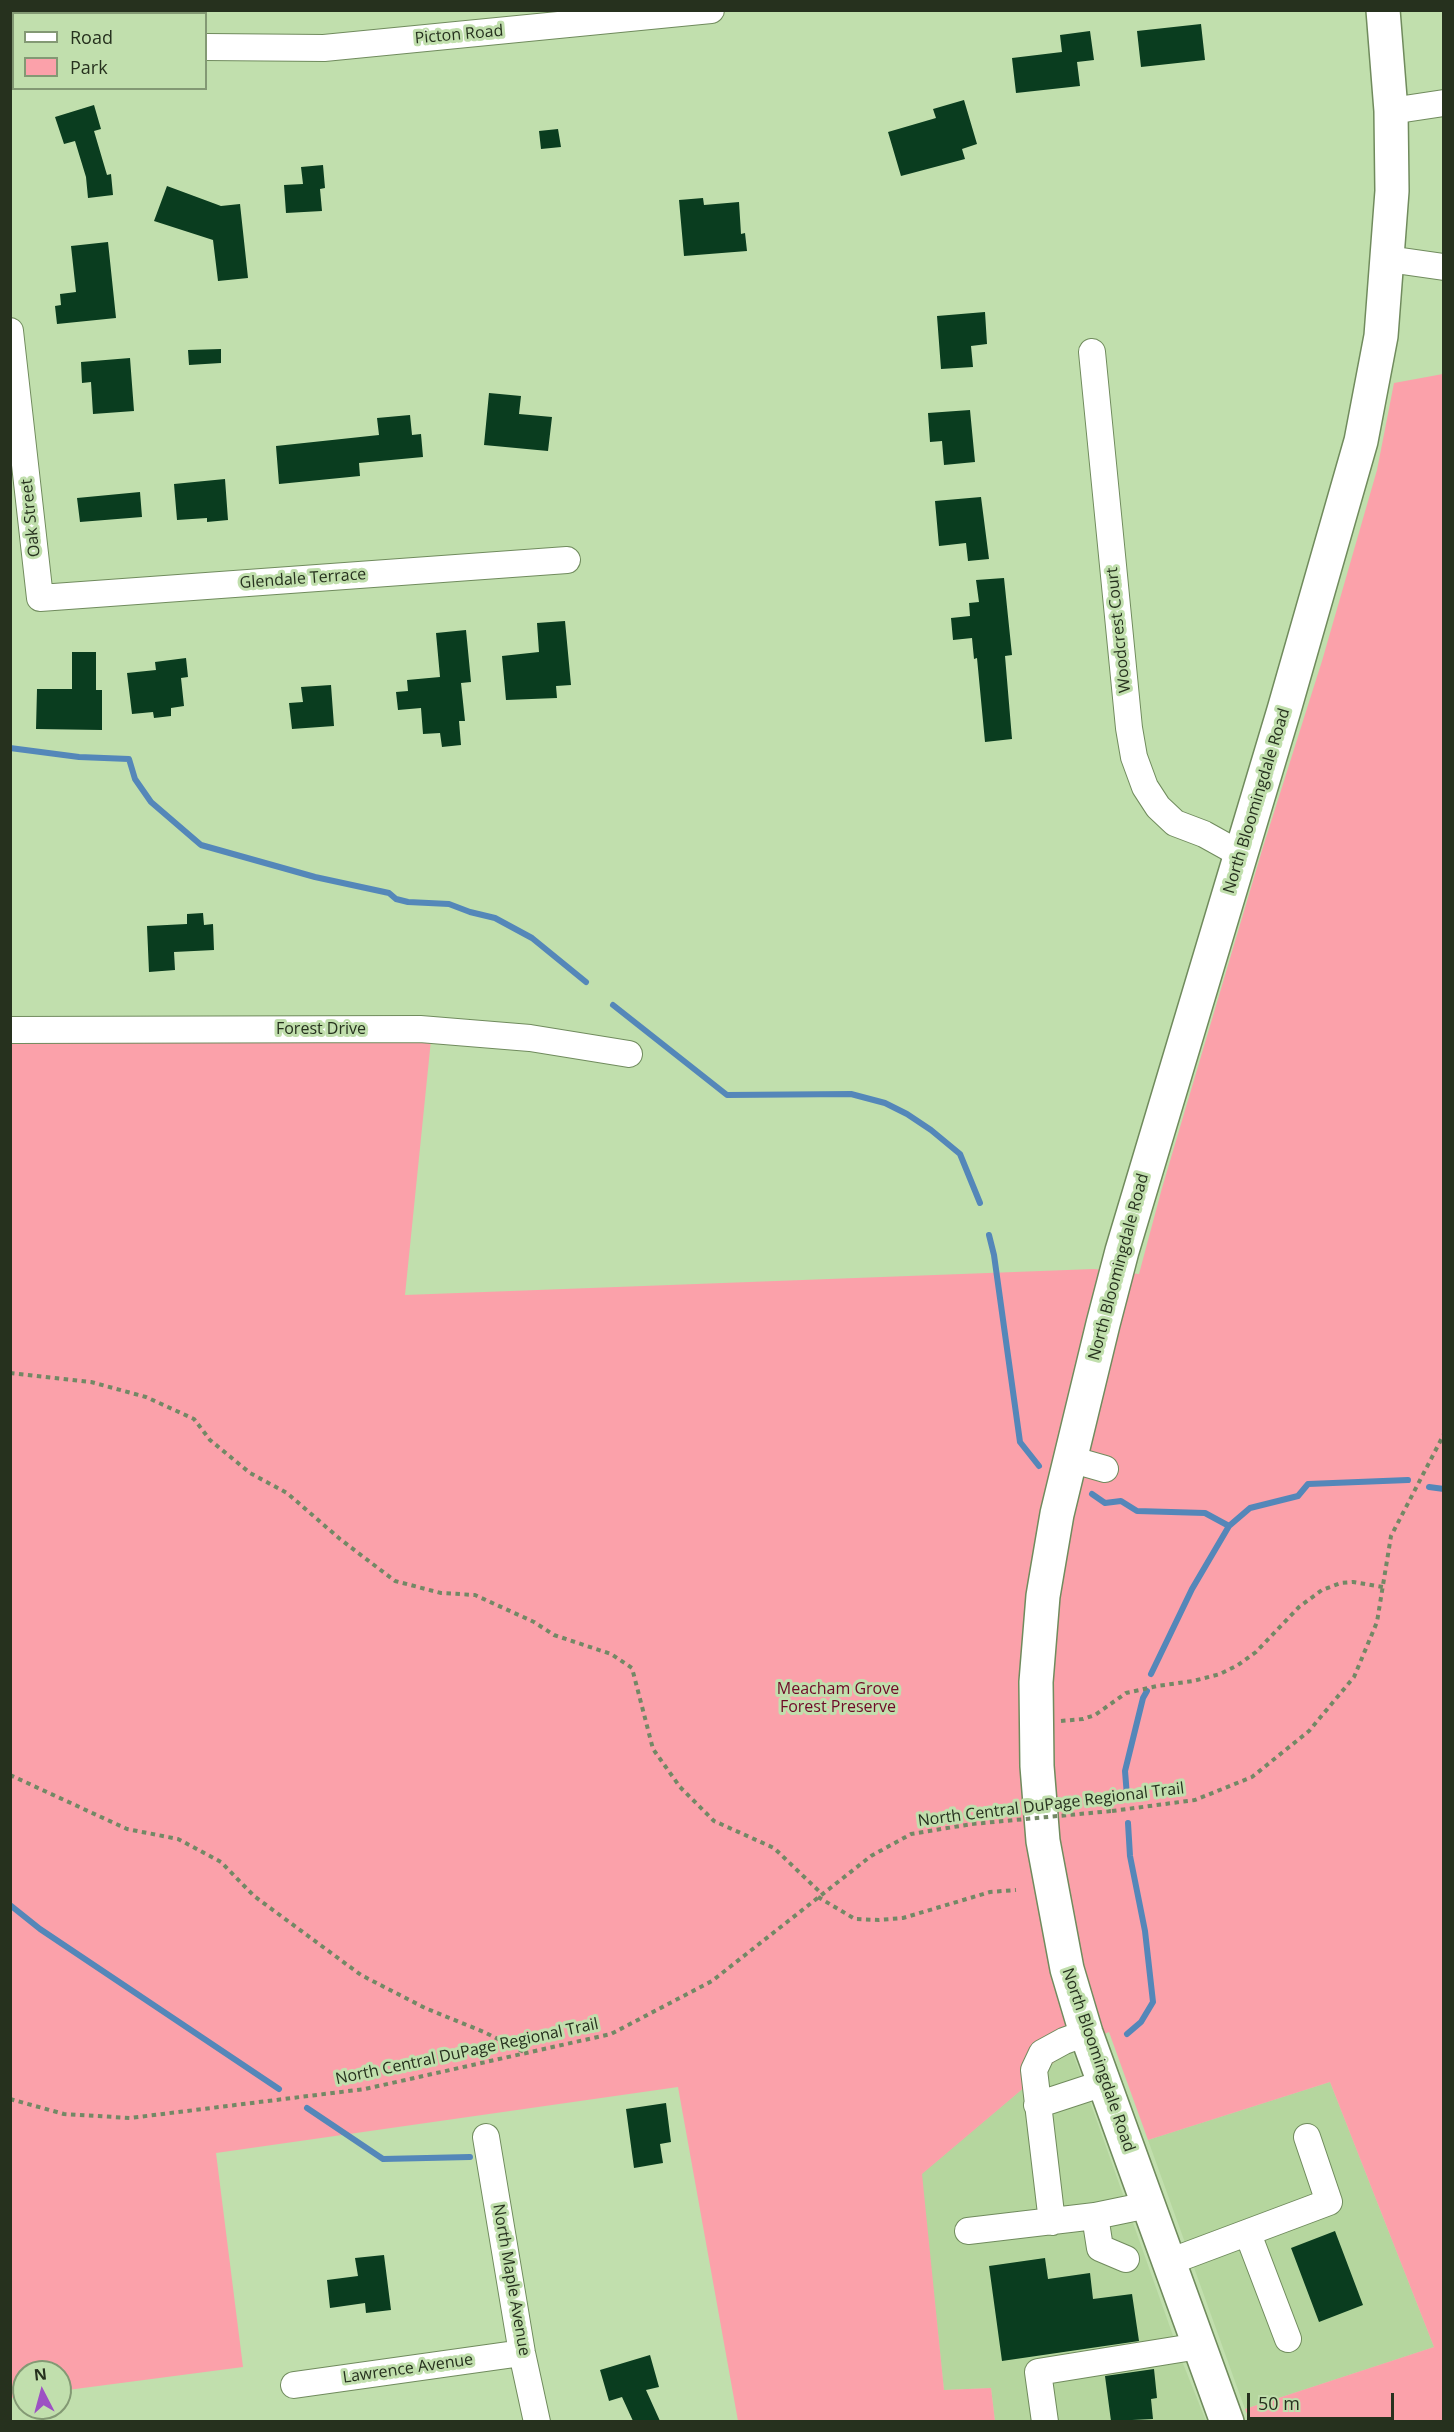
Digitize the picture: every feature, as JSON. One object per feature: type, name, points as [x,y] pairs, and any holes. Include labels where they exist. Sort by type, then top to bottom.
[{"type":"main road","name":"North Bloomingdale Road","points":[[1227,2421],[1086,2033],[1067,1969],[1050,1889],[1039,1800],[1035,1727],[1036,1682],[1043,1596],[1057,1514],[1122,1251],[1339,524],[1361,441],[1381,336],[1392,191],[1391,111],[1383,10]]},
{"type":"street","name":"Picton Road","points":[[207,47],[324,48],[711,10]]},
{"type":"street","points":[[1391,111],[1443,103]]},
{"type":"street","points":[[1388,259],[1443,267]]},
{"type":"street","name":"Oak Street","points":[[10,331],[39,598]]},
{"type":"street","name":"Woodcrest Court","points":[[1092,352],[1129,728],[1134,757],[1145,787],[1158,807],[1175,823],[1204,834],[1240,854]]},
{"type":"street","name":"Glendale Terrace","points":[[39,598],[567,560]]},
{"type":"street","name":"Forest Drive","points":[[10,1030],[420,1029],[530,1038],[629,1054]]},
{"type":"street","points":[[1070,1459],[1105,1469]]},
{"type":"street","points":[[1052,2222],[1034,2070],[1042,2054],[1064,2041],[1086,2033]]},
{"type":"street","points":[[1037,2105],[1104,2083]]},
{"type":"street","name":"North Maple Avenue","points":[[486,2137],[522,2353],[537,2421]]},
{"type":"street","points":[[1169,2262],[1329,2202],[1307,2137]]},
{"type":"street","points":[[968,2231],[1095,2216],[1148,2205]]},
{"type":"street","points":[[1095,2216],[1101,2248],[1126,2259]]},
{"type":"street","points":[[1248,2234],[1288,2338]]},
{"type":"street","points":[[1045,2421],[1038,2372],[1199,2346]]},
{"type":"street","name":"Lawrence Avenue","points":[[294,2385],[522,2353]]},
{"type":"path","points":[[10,1373],[91,1382],[146,1397],[194,1419],[210,1440],[250,1473],[287,1493],[340,1539],[395,1581],[441,1593],[475,1595],[534,1622],[554,1635],[611,1654],[632,1668],[653,1749],[680,1787],[714,1821],[774,1848],[820,1896],[855,1918],[879,1920],[903,1918],[990,1892],[1016,1890]]},
{"type":"path","name":"North Central DuPage Regional Trail","points":[[10,2099],[63,2114],[130,2118],[365,2089],[611,2034],[712,1981],[871,1857],[911,1834],[972,1824],[1112,1811],[1195,1800],[1252,1777],[1309,1731],[1354,1677],[1377,1622],[1391,1536],[1443,1434]]},
{"type":"path","points":[[1060,1721],[1083,1719],[1095,1715],[1126,1693],[1220,1674],[1256,1652],[1299,1607],[1322,1590],[1341,1583],[1353,1582],[1383,1587]]},
{"type":"path","points":[[10,1775],[127,1829],[178,1839],[220,1862],[254,1896],[361,1975],[425,2008],[484,2032],[526,2053]]},
{"type":"shaded area","points":[[1071,2048],[1182,2361],[1206,2421],[995,2421],[991,2388],[944,2390],[921,2174]]},
{"type":"shaded area","points":[[1330,2082],[1434,2347],[1245,2409],[1148,2140]]},
{"type":"green space","name":"Meacham Grove Forest Preserve","points":[[1443,374],[1443,2421],[1250,2421],[1245,2409],[1434,2347],[1330,2082],[1148,2140],[1109,2032],[1071,2048],[922,2174],[944,2390],[991,2388],[995,2421],[738,2421],[678,2087],[216,2153],[243,2367],[72,2389],[72,2360],[12,2360],[11,2398],[10,1030],[432,1030],[405,1295],[1094,1269],[1139,1274],[1162,1188],[1263,847],[1322,661],[1377,470],[1394,383]]},
{"type":"building","points":[[1201,24],[1205,60],[1141,67],[1137,31]]},
{"type":"building","points":[[1090,31],[1094,60],[1077,62],[1080,86],[1016,93],[1012,58],[1062,52],[1060,35]]},
{"type":"building","points":[[964,100],[977,144],[962,149],[965,159],[901,176],[888,132],[936,118],[933,109]]},
{"type":"building","points":[[94,105],[101,129],[94,131],[107,175],[111,174],[113,195],[88,198],[86,177],[75,141],[64,144],[55,117]]},
{"type":"building","points":[[558,129],[561,147],[541,149],[539,131]]},
{"type":"building","points":[[323,165],[325,188],[320,189],[322,211],[286,213],[284,185],[303,184],[301,167]]},
{"type":"building","points":[[167,186],[221,206],[240,204],[248,278],[218,281],[213,240],[154,221]]},
{"type":"building","points":[[703,198],[704,205],[739,202],[741,234],[745,233],[747,251],[684,256],[679,200]]},
{"type":"building","points":[[108,242],[116,318],[57,324],[55,306],[61,305],[60,294],[76,292],[71,246]]},
{"type":"building","points":[[985,312],[987,344],[971,346],[973,367],[941,369],[937,316]]},
{"type":"building","points":[[221,349],[221,363],[189,365],[188,350]]},
{"type":"building","points":[[130,358],[134,411],[93,414],[91,382],[82,383],[81,362]]},
{"type":"building","points":[[489,393],[521,396],[519,414],[552,417],[548,451],[484,445]]},
{"type":"building","points":[[970,410],[975,462],[944,465],[942,441],[930,442],[928,413]]},
{"type":"building","points":[[410,415],[412,435],[421,434],[423,457],[359,463],[360,476],[279,484],[276,446],[379,435],[377,418]]},
{"type":"building","points":[[225,479],[228,520],[207,522],[207,518],[177,520],[174,484]]},
{"type":"building","points":[[140,492],[142,517],[80,522],[77,498]]},
{"type":"building","points":[[981,497],[989,559],[968,561],[966,543],[939,546],[935,501]]},
{"type":"building","points":[[1004,578],[1012,655],[1005,656],[1012,739],[985,742],[977,658],[974,659],[972,638],[953,640],[951,618],[970,616],[969,603],[979,602],[976,580]]},
{"type":"building","points":[[565,621],[571,685],[556,686],[557,698],[506,700],[502,656],[539,652],[537,623]]},
{"type":"building","points":[[466,630],[471,682],[461,683],[465,721],[459,721],[461,745],[442,747],[440,733],[423,734],[421,708],[398,710],[396,692],[408,691],[407,680],[440,677],[436,633]]},
{"type":"building","points":[[72,652],[96,652],[96,690],[102,690],[102,730],[36,729],[37,689],[72,689]]},
{"type":"building","points":[[186,658],[188,677],[181,678],[184,706],[171,708],[171,716],[154,718],[153,712],[132,714],[127,673],[156,670],[155,662]]},
{"type":"building","points":[[331,685],[334,726],[292,729],[289,703],[303,702],[301,687]]},
{"type":"building","points":[[203,913],[204,925],[213,924],[214,950],[174,952],[175,970],[149,972],[147,926],[187,924],[187,914]]},
{"type":"building","points":[[666,2103],[671,2142],[660,2144],[663,2163],[634,2168],[626,2109]]},
{"type":"building","points":[[1335,2231],[1363,2305],[1319,2322],[1291,2248]]},
{"type":"building","points":[[384,2255],[391,2310],[366,2313],[365,2303],[330,2308],[327,2280],[358,2276],[355,2258]]},
{"type":"building","points":[[1045,2258],[1048,2279],[1090,2273],[1093,2299],[1132,2294],[1139,2341],[1002,2361],[989,2266]]},
{"type":"building","points":[[650,2355],[659,2387],[646,2390],[660,2421],[633,2421],[622,2397],[609,2401],[600,2370]]},
{"type":"building","points":[[1154,2369],[1157,2398],[1151,2399],[1153,2419],[1111,2421],[1105,2376]]},
{"type":"waterway","points":[[10,748],[79,757],[129,759],[135,779],[151,802],[201,845],[315,877],[389,893],[396,899],[408,902],[449,904],[495,918],[532,938],[586,982]]},
{"type":"waterway","points":[[613,1005],[727,1095],[851,1094],[885,1103],[907,1114],[960,1154],[980,1203]]},
{"type":"waterway","points":[[989,1235],[994,1255],[1020,1442],[1039,1466]]},
{"type":"waterway","points":[[1151,1674],[1192,1589],[1229,1526],[1250,1508],[1298,1496],[1308,1484],[1408,1480]]},
{"type":"waterway","points":[[1429,1487],[1444,1489]]},
{"type":"waterway","points":[[1092,1494],[1105,1503],[1121,1501],[1137,1511],[1205,1513],[1229,1526]]},
{"type":"waterway","points":[[1127,1796],[1125,1771],[1143,1698],[1147,1691]]},
{"type":"waterway","points":[[1127,2034],[1141,2022],[1153,2002],[1145,1931],[1130,1856],[1128,1823]]},
{"type":"waterway","points":[[10,1905],[40,1929],[279,2089]]},
{"type":"waterway","points":[[307,2108],[383,2159],[470,2157]]}]
